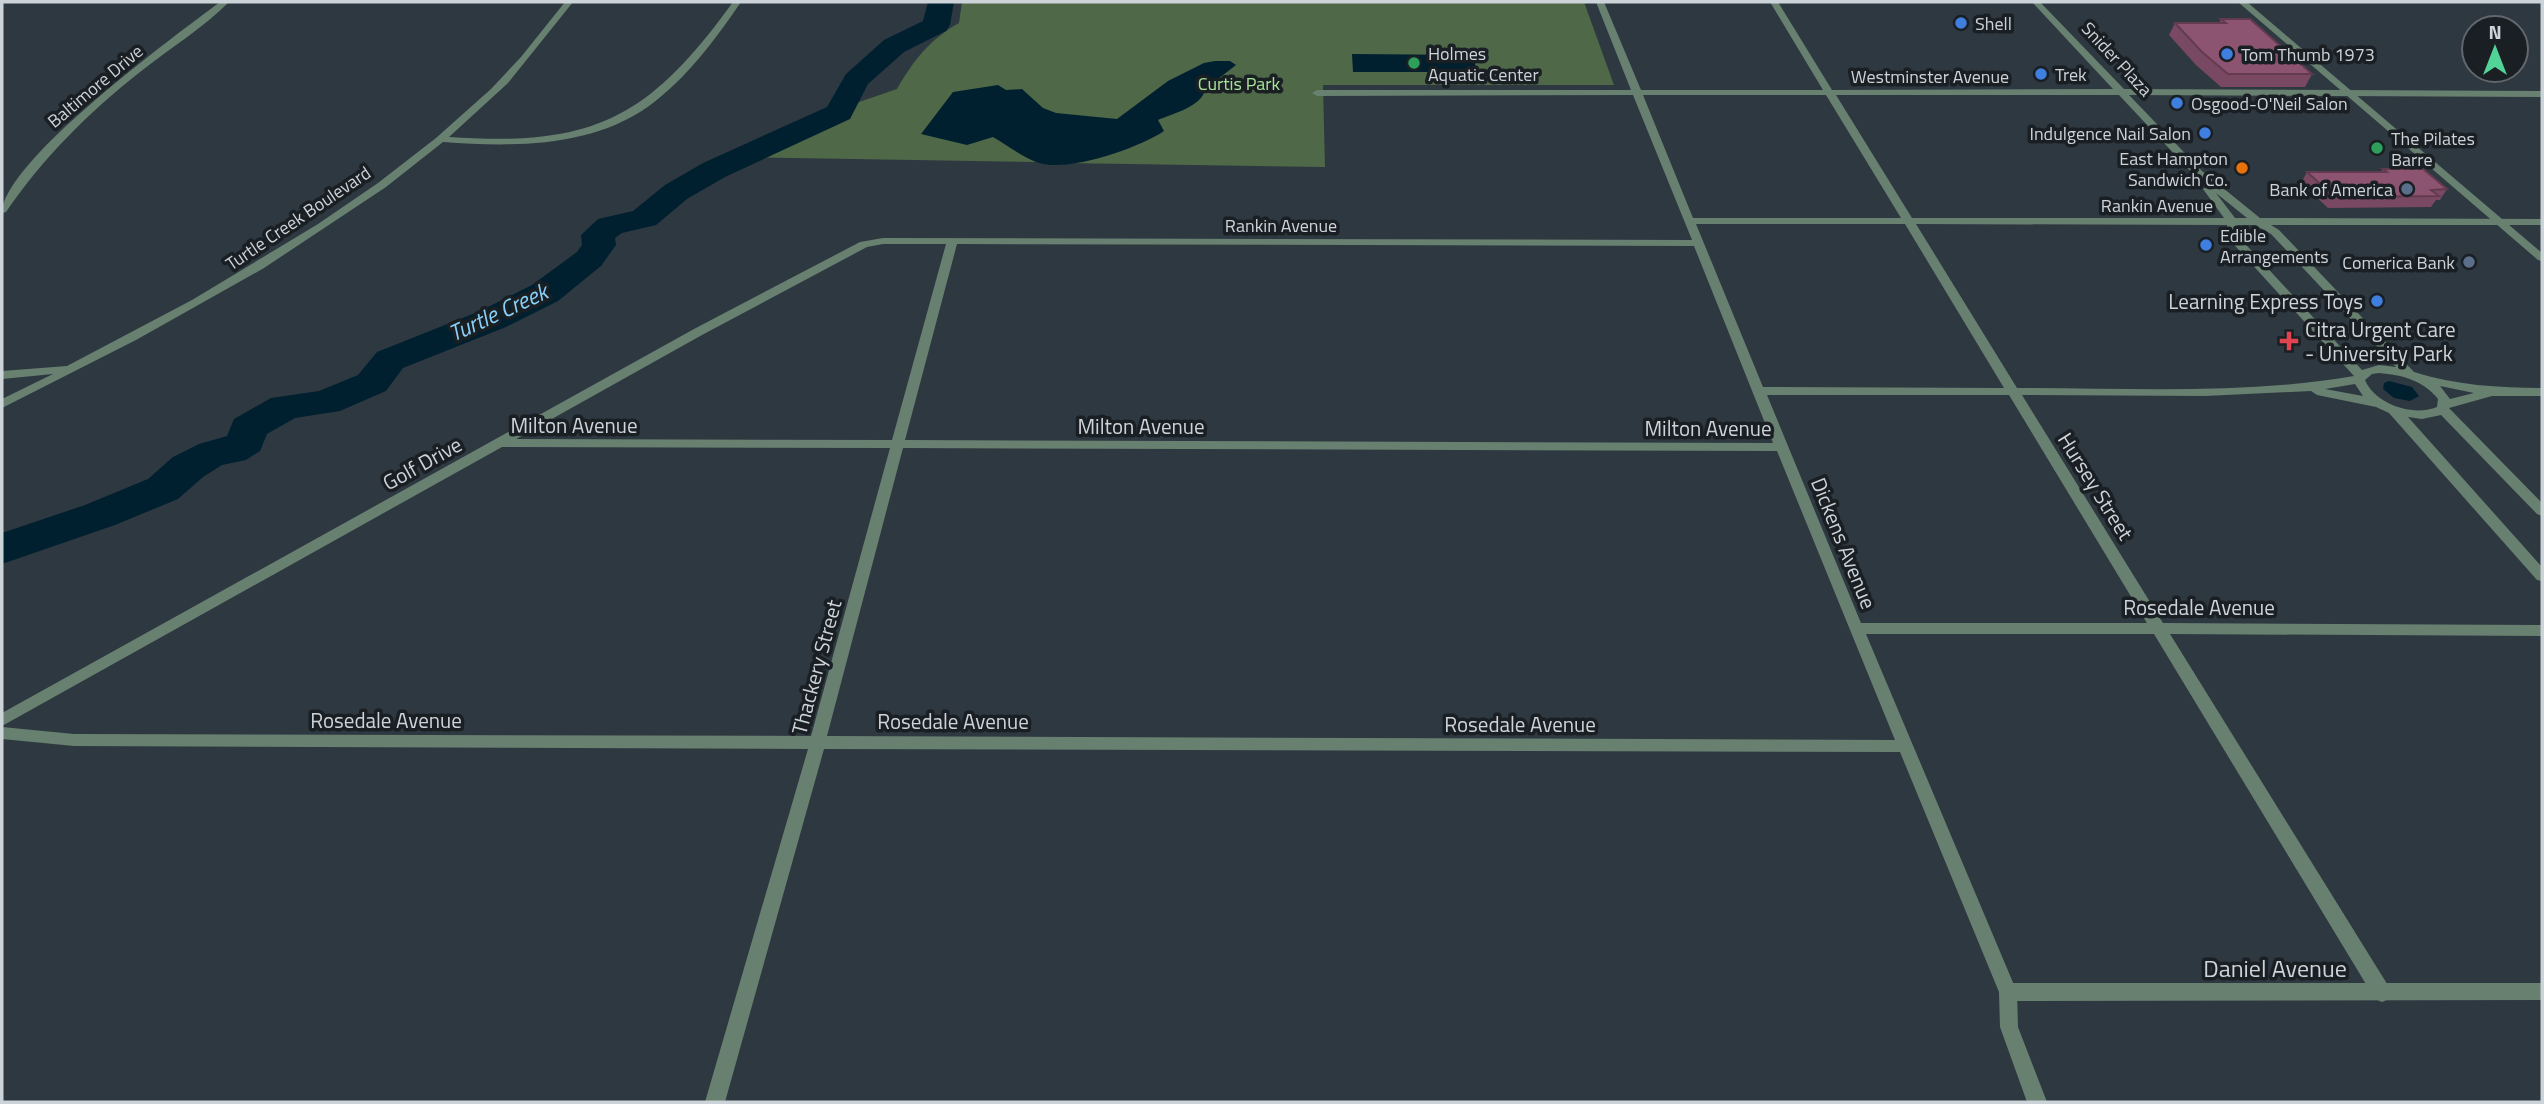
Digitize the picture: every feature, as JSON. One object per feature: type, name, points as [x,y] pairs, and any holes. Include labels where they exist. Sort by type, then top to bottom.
[{"type":"street","name":"Baltimore Drive","points":[[2,210],[34,166],[62,136],[225,2]]},
{"type":"street","name":"Turtle Creek Boulevard","points":[[2,404],[163,321],[281,253],[441,139],[516,68],[569,2]]},
{"type":"street","points":[[441,139],[480,142],[537,140],[587,129],[626,115],[650,100],[678,75],[710,40],[737,2]]},
{"type":"street","name":"Dickens Avenue","points":[[1600,2],[2008,992],[2009,1027],[2037,1102]]},
{"type":"street","name":"Hursey Street","points":[[1774,2],[2382,993]]},
{"type":"street","name":"Snider Plaza","points":[[2036,2],[2197,173],[2233,223],[2231,235],[2360,377]]},
{"type":"street","points":[[2242,2],[2542,258]]},
{"type":"street","name":"Westminster Avenue","points":[[1317,93],[2542,94]]},
{"type":"street","name":"Snider Plaza","points":[[2197,173],[2281,238],[2415,376],[2439,391],[2444,407]]},
{"type":"street","name":"Rankin Avenue","points":[[1689,221],[2542,222]]},
{"type":"street","name":"Rankin Avenue","points":[[864,244],[883,241],[1698,243]]},
{"type":"street","name":"Thackery Street","points":[[715,1102],[818,741],[952,241]]},
{"type":"street","name":"Golf Drive","points":[[2,720],[698,332],[864,244]]},
{"type":"street","points":[[2,376],[74,368]]},
{"type":"street","name":"Milton Avenue","points":[[1759,391],[2205,392],[2306,388],[2360,377],[2379,369],[2415,376]]},
{"type":"street","points":[[2415,376],[2493,392],[2542,392]]},
{"type":"street","points":[[2360,377],[2364,391],[2379,403],[2394,410],[2424,415],[2436,414],[2444,407],[2493,392]]},
{"type":"street","name":"Milton Avenue","points":[[2306,388],[2379,403]]},
{"type":"street","points":[[2444,407],[2542,511]]},
{"type":"street","points":[[2394,410],[2542,576]]},
{"type":"street","name":"Milton Avenue","points":[[500,443],[1782,447]]},
{"type":"street","name":"Rosedale Avenue","points":[[1857,628],[2542,630]]},
{"type":"street","name":"Rosedale Avenue","points":[[2,733],[74,740],[1905,746]]},
{"type":"street","name":"Daniel Avenue","points":[[2008,992],[2542,992]]},
{"type":"green space","name":"Curtis Park","points":[[962,2],[1584,2],[1614,85],[1323,85],[1325,167],[1065,163],[1050,165],[1036,162],[730,157],[821,115],[897,89],[923,52],[939,36],[959,23]]},
{"type":"water","name":"Holmes Aquatic Center","points":[[1352,54],[1473,55],[1478,77],[1451,77],[1450,72],[1353,72]]},
{"type":"water","points":[[1230,61],[1236,65],[1205,89],[1193,105],[1158,120],[1164,131],[1138,145],[1083,162],[1049,165],[1036,162],[993,137],[967,145],[921,134],[953,92],[998,85],[1006,90],[1022,89],[1043,108],[1056,113],[1117,119],[1168,81],[1204,63]]},
{"type":"water","points":[[2389,381],[2412,387],[2419,396],[2410,401],[2394,398],[2383,389],[2384,383]]},
{"type":"building","points":[[2221,19],[2250,19],[2312,74],[2228,74],[2202,52],[2175,23],[2226,23]]},
{"type":"building","points":[[2383,169],[2423,169],[2447,189],[2431,190],[2439,196],[2335,197],[2307,172],[2387,172]]},
{"type":"waterway","name":"Turtle Creek","points":[[2,549],[100,515],[163,489],[188,467],[213,453],[232,451],[246,442],[248,428],[285,407],[326,402],[372,383],[390,360],[493,319],[545,293],[589,259],[599,245],[598,235],[610,226],[644,218],[676,192],[714,170],[839,113],[856,80],[894,46],[936,25],[941,2]]},
{"type":"place","name":"Shell","points":[[1961,23]]},
{"type":"place","name":"Tom Thumb 1973","points":[[2227,54]]},
{"type":"place","name":"Holmes Aquatic Center","points":[[1414,63]]},
{"type":"place","name":"Trek","points":[[2041,74]]},
{"type":"place","name":"Osgood-O'Neil Salon","points":[[2177,103]]},
{"type":"place","name":"Indulgence Nail Salon","points":[[2205,133]]},
{"type":"place","name":"The Pilates Barre","points":[[2377,148]]},
{"type":"place","name":"East Hampton Sandwich Co.","points":[[2242,168]]},
{"type":"place","name":"Bank of America","points":[[2407,189]]},
{"type":"place","name":"Edible Arrangements","points":[[2206,245]]},
{"type":"place","name":"Comerica Bank","points":[[2469,262]]},
{"type":"place","name":"Learning Express Toys","points":[[2377,301]]},
{"type":"place","name":"Citra Urgent Care - University Park","points":[[2289,341]]}]
